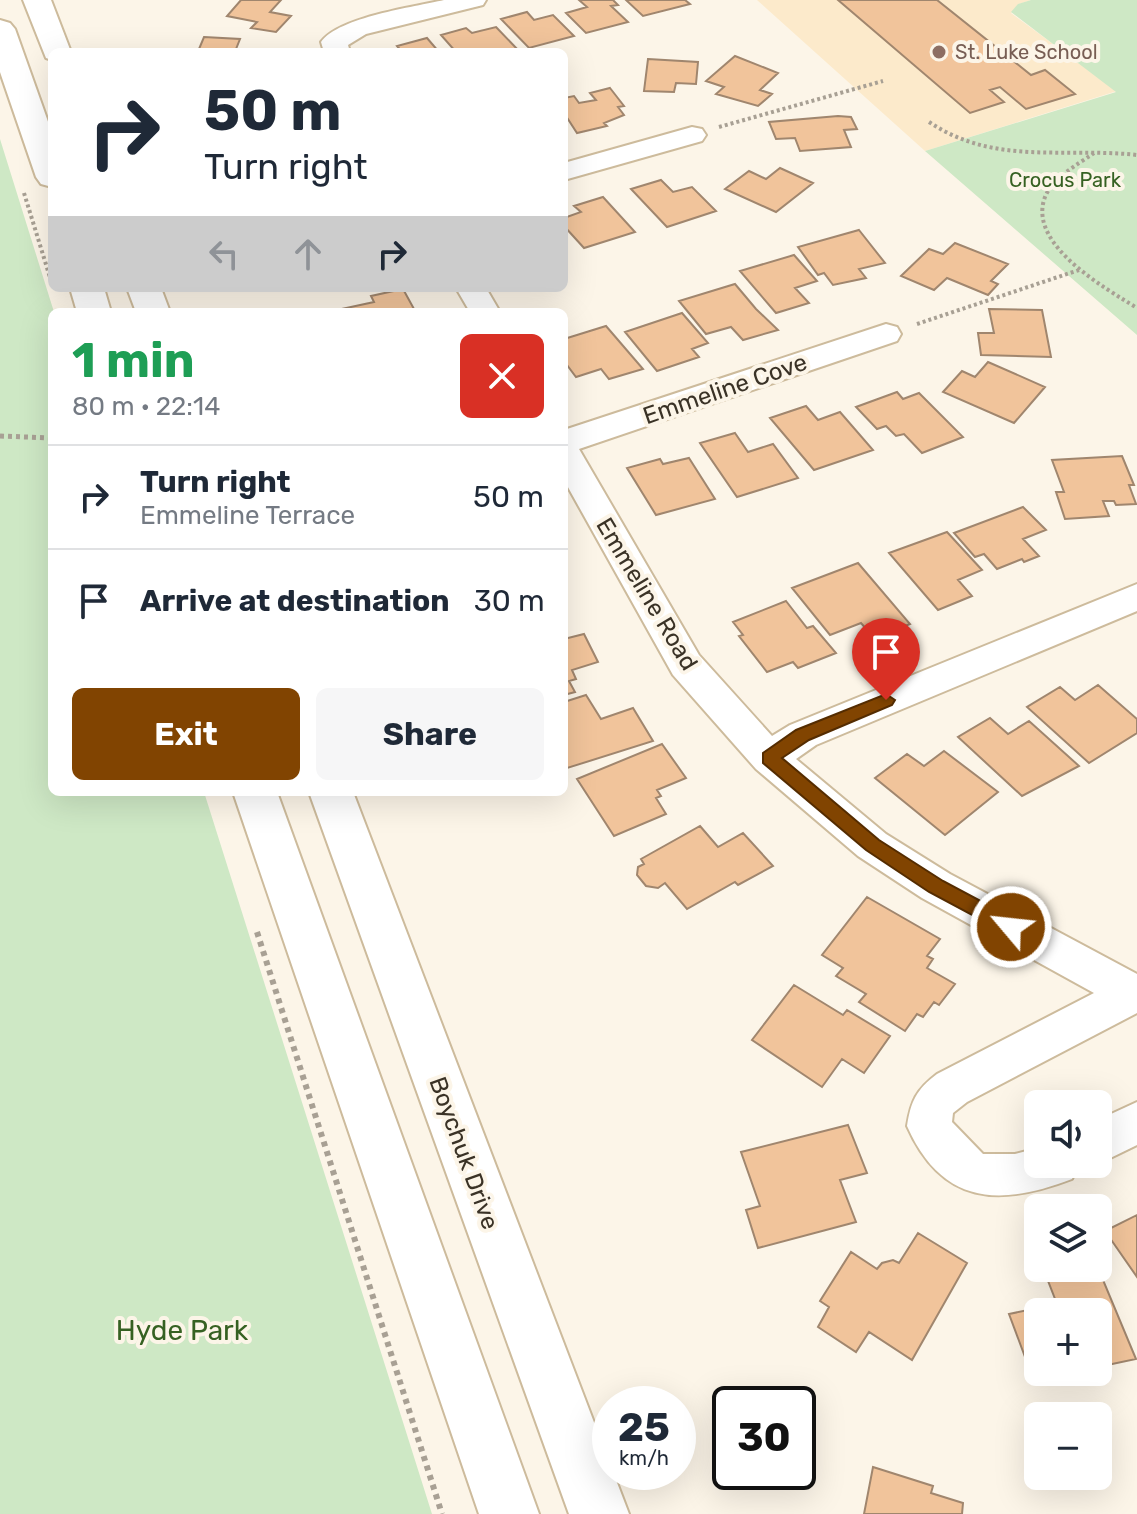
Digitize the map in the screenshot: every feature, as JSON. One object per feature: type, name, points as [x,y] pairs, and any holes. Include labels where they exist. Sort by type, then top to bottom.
[{"type":"main road","points":[[37,0],[55,48]]},
{"type":"main road","points":[[0,29],[48,166]]},
{"type":"main road","points":[[256,796],[509,1514]]},
{"type":"main road","name":"Boychuk Drive","points":[[332,796],[599,1514]]},
{"type":"street","points":[[336,48],[334,42],[357,29],[474,0]]},
{"type":"street","points":[[568,171],[692,135]]},
{"type":"street","name":"Emmeline Cove","points":[[568,441],[886,334]]},
{"type":"street","name":"Emmeline Road","points":[[568,458],[686,665],[769,758],[872,845],[936,886],[1135,994]]},
{"type":"street","points":[[769,758],[803,735],[1137,597]]},
{"type":"street","points":[[1024,1175],[984,1177],[946,1155],[929,1126],[933,1103],[952,1088],[1135,994]]},
{"type":"street","points":[[1112,1135],[1137,1122]]},
{"type":"path","points":[[736,122],[883,81]]},
{"type":"path","points":[[929,122],[949,139],[983,150],[1137,155]]},
{"type":"path","points":[[1094,153],[1061,178],[1044,201],[1045,228],[1079,270],[1137,308]]},
{"type":"path","points":[[20,180],[48,271]]},
{"type":"path","points":[[936,317],[1079,270]]},
{"type":"path","points":[[0,436],[48,438]]},
{"type":"path","points":[[256,926],[442,1514]]},
{"type":"shaded area","name":"St. Luke School","points":[[757,0],[1031,0],[1019,4],[1011,13],[1117,91],[925,151]]},
{"type":"green space","name":"Crocus Park","points":[[1031,0],[1137,0],[1137,335],[925,151],[1116,92],[1011,12],[1018,4]]},
{"type":"green space","name":"Hyde Park","points":[[0,139],[53,308],[48,308],[48,796],[205,796],[432,1514],[0,1514]]},
{"type":"building","points":[[241,0],[281,0],[270,12],[291,16],[276,32],[251,28],[257,22],[227,16]]},
{"type":"building","points":[[579,0],[613,0],[618,5],[611,6],[628,22],[586,33],[566,13],[587,7]]},
{"type":"building","points":[[626,0],[685,0],[690,4],[643,16]]},
{"type":"building","name":"St. Luke School","points":[[838,0],[937,0],[1031,75],[1045,70],[1075,94],[1026,109],[1000,87],[990,90],[1004,102],[970,113]]},
{"type":"building","points":[[527,12],[534,20],[553,15],[574,36],[529,48],[501,19]]},
{"type":"building","points":[[496,27],[516,48],[452,48],[441,35],[466,28],[472,33]]},
{"type":"building","points":[[204,37],[240,39],[236,48],[199,48]]},
{"type":"building","points":[[427,38],[436,48],[399,48],[397,46]]},
{"type":"building","points":[[735,56],[778,73],[760,90],[772,94],[758,106],[716,94],[724,87],[706,81]]},
{"type":"building","points":[[648,59],[698,62],[696,84],[676,83],[674,92],[644,91]]},
{"type":"building","points":[[610,88],[624,106],[618,107],[624,115],[604,123],[607,126],[577,133],[568,119],[568,97],[574,96],[579,103],[596,100],[590,93]]},
{"type":"building","points":[[851,117],[857,129],[844,130],[851,147],[800,151],[795,138],[776,139],[769,122]]},
{"type":"building","points":[[780,168],[813,183],[776,212],[725,189],[749,171],[766,179]]},
{"type":"building","points":[[661,180],[673,192],[692,187],[716,211],[667,227],[631,189]]},
{"type":"building","points":[[603,197],[635,232],[584,248],[568,230],[568,217],[581,212],[574,206]]},
{"type":"building","points":[[859,230],[885,263],[859,269],[866,278],[833,285],[824,273],[818,275],[798,247]]},
{"type":"building","points":[[955,243],[1008,264],[991,281],[998,284],[988,295],[947,278],[934,290],[901,276],[929,249],[943,254]]},
{"type":"building","points":[[794,255],[817,281],[795,288],[809,303],[776,313],[740,271]]},
{"type":"building","points":[[735,284],[778,330],[743,340],[731,327],[706,334],[679,301]]},
{"type":"building","points":[[405,292],[413,308],[346,308],[374,302],[371,296]]},
{"type":"building","points":[[989,309],[1042,310],[1051,357],[981,355],[978,333],[994,333]]},
{"type":"building","points":[[682,313],[708,343],[692,349],[699,357],[657,371],[625,332]]},
{"type":"building","points":[[606,326],[643,369],[609,379],[601,369],[576,377],[568,366],[568,338]]},
{"type":"building","points":[[988,362],[1045,387],[1014,423],[943,392],[962,371],[975,377]]},
{"type":"building","points":[[897,392],[903,399],[919,393],[963,437],[922,453],[904,434],[896,436],[886,426],[877,429],[856,407]]},
{"type":"building","points":[[806,406],[818,420],[840,412],[873,450],[814,470],[770,418]]},
{"type":"building","points":[[735,433],[748,452],[773,444],[798,478],[737,497],[700,443]]},
{"type":"building","points":[[1122,456],[1134,485],[1129,485],[1136,504],[1116,505],[1114,501],[1103,501],[1109,516],[1065,519],[1056,492],[1064,492],[1052,460]]},
{"type":"building","points":[[689,458],[715,499],[656,515],[627,468],[660,459],[663,464]]},
{"type":"building","points":[[1023,507],[1046,530],[1023,539],[1039,556],[1024,562],[1022,559],[997,569],[984,554],[975,557],[954,533]]},
{"type":"building","points":[[947,532],[982,570],[958,580],[972,596],[938,610],[889,553]]},
{"type":"building","points":[[858,563],[910,624],[874,638],[861,623],[830,635],[792,588]]},
{"type":"building","points":[[786,601],[807,628],[813,626],[836,653],[798,668],[793,662],[767,672],[739,636],[743,635],[733,622]]},
{"type":"building","points":[[584,634],[598,662],[572,670],[576,679],[569,681],[575,692],[568,694],[568,638]]},
{"type":"building","points":[[1098,685],[1137,719],[1137,733],[1089,763],[1027,707],[1060,687],[1075,700]]},
{"type":"building","points":[[586,695],[601,719],[633,708],[653,741],[568,768],[568,701]]},
{"type":"building","points":[[990,718],[1008,734],[1029,721],[1079,766],[1022,796],[958,737]]},
{"type":"building","points":[[662,744],[686,778],[657,790],[661,796],[656,798],[666,814],[614,836],[577,779]]},
{"type":"building","points":[[944,751],[998,792],[945,835],[875,778],[907,754],[924,766]]},
{"type":"building","points":[[700,826],[718,847],[743,833],[773,866],[738,885],[735,882],[687,909],[665,883],[658,888],[646,886],[637,875],[638,867],[644,864],[641,859]]},
{"type":"building","points":[[867,897],[940,939],[927,956],[933,959],[927,968],[955,984],[939,1005],[934,1002],[923,1017],[917,1014],[905,1031],[859,1002],[866,994],[836,976],[843,968],[822,955]]},
{"type":"building","points":[[794,985],[843,1015],[847,1010],[890,1036],[864,1073],[842,1059],[822,1087],[752,1040]]},
{"type":"building","points":[[848,1125],[867,1173],[840,1180],[856,1222],[758,1248],[746,1210],[760,1206],[741,1152]]},
{"type":"building","points":[[1137,1215],[1137,1277],[1112,1241],[1112,1228]]},
{"type":"building","points":[[918,1233],[967,1263],[912,1360],[869,1332],[856,1352],[818,1327],[829,1307],[820,1301],[851,1252],[877,1269],[882,1263],[893,1260],[899,1263]]},
{"type":"building","points":[[1048,1282],[1104,1282],[1111,1298],[1055,1298]]},
{"type":"building","points":[[1112,1302],[1136,1359],[1112,1364]]},
{"type":"building","points":[[1024,1311],[1024,1354],[1009,1314]]},
{"type":"building","points":[[873,1467],[933,1486],[931,1493],[963,1503],[962,1514],[864,1514]]},
{"type":"place","name":"St. Luke School","points":[[939,52]]},
{"type":"route","points":[[886,700],[803,735],[769,758],[872,845],[936,886],[1011,927]]}]
